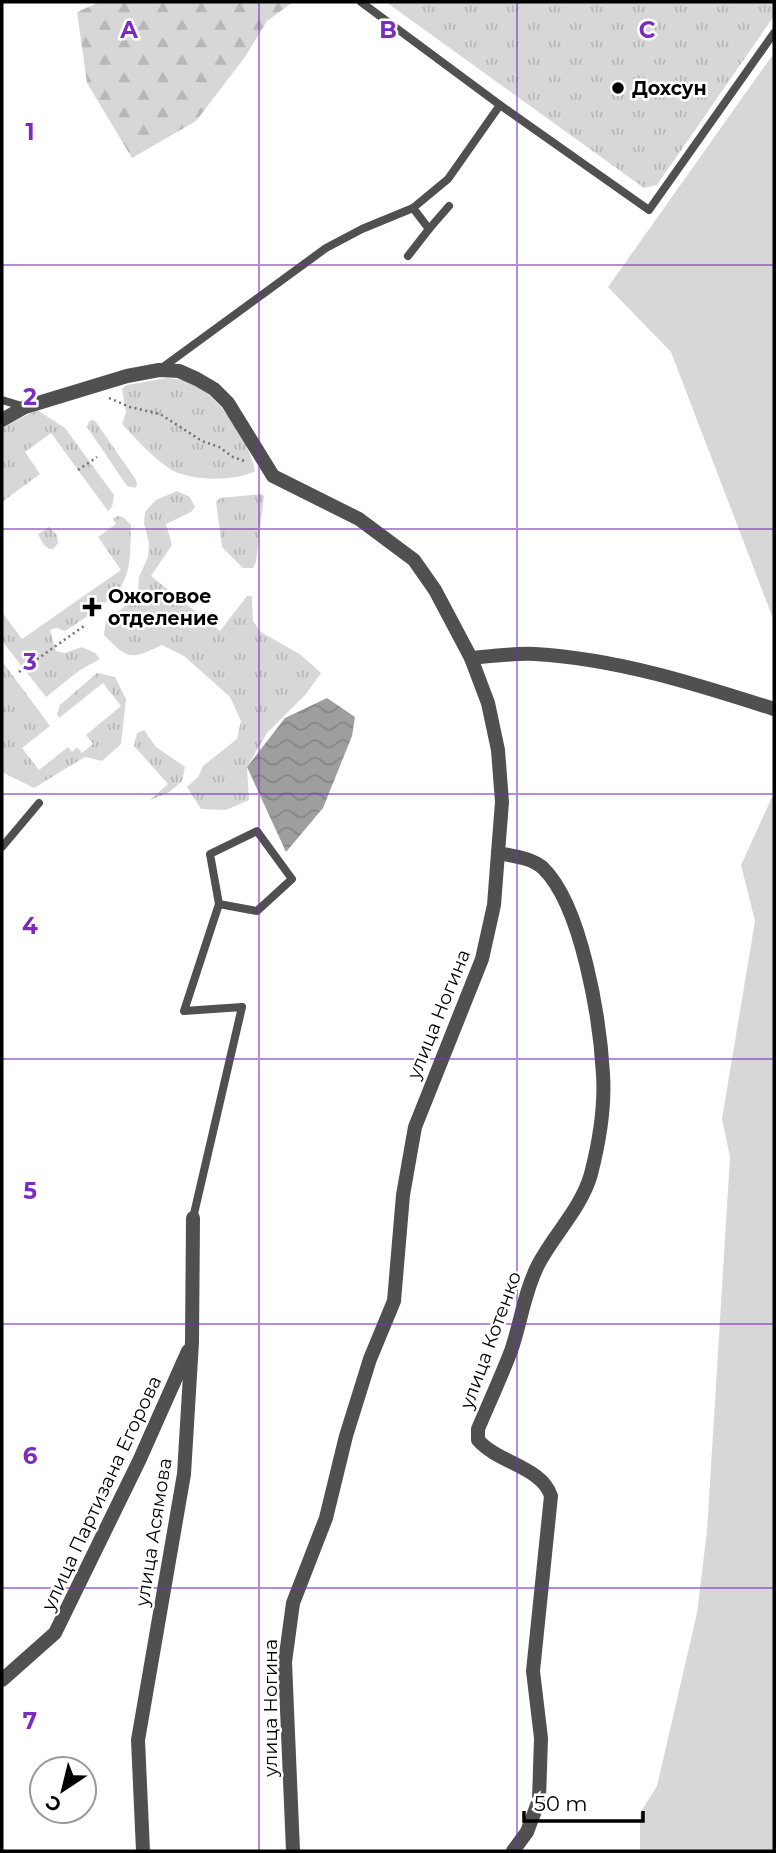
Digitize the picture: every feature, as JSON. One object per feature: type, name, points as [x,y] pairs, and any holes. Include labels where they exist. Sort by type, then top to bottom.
[{"type":"street","name":"улица Ногина","points":[[2,420],[25,407],[159,370],[179,372],[214,389],[228,403],[273,477],[359,519],[414,560],[435,590],[471,658],[488,703],[498,750],[502,802],[494,905],[482,958],[415,1127],[403,1195],[394,1301],[370,1359],[346,1436],[326,1518],[293,1603],[285,1662],[293,1851]]},
{"type":"street","points":[[471,658],[534,654],[603,662],[677,678],[774,709]]},
{"type":"street","name":"улица Котенко","points":[[498,853],[541,866],[555,882],[568,906],[581,938],[603,1075],[600,1124],[590,1175],[568,1222],[539,1263],[525,1293],[511,1349],[478,1429],[478,1440],[488,1451],[540,1477],[548,1485],[551,1496],[533,1671],[541,1738],[539,1800],[527,1832],[513,1851]]},
{"type":"street","name":"улица Асямова","points":[[143,1851],[138,1740],[184,1474],[192,1342],[193,1218]]},
{"type":"street","name":"улица Партизана Егорова","points":[[2,1680],[55,1633],[139,1461],[192,1342]]},
{"type":"lane","points":[[361,2],[649,211],[774,33]]},
{"type":"lane","points":[[159,370],[326,248],[362,229],[414,208],[448,179],[500,105]]},
{"type":"lane","points":[[408,256],[449,206]]},
{"type":"lane","points":[[414,208],[429,229]]},
{"type":"lane","points":[[2,400],[25,407]]},
{"type":"lane","points":[[2,847],[38,803]]},
{"type":"lane","points":[[193,1218],[242,1007],[184,1011],[219,904],[209,854],[257,831],[292,879],[257,911],[219,904]]},
{"type":"path","points":[[88,388],[130,407],[160,414],[233,457],[268,467]]},
{"type":"path","points":[[78,470],[97,457]]},
{"type":"path","points":[[19,672],[84,626]]},
{"type":"green space","points":[[100,2],[293,2],[267,21],[245,57],[196,121],[132,158],[87,83],[77,12]]},
{"type":"green space","name":"Дохсун","points":[[386,2],[774,2],[774,16],[657,185],[644,188]]},
{"type":"green space","points":[[774,53],[774,621],[671,352],[608,287]]},
{"type":"green space","points":[[167,378],[186,380],[210,395],[239,433],[255,471],[236,477],[212,479],[188,476],[170,469],[133,436],[122,424],[126,412],[122,389],[127,385]]},
{"type":"green space","points":[[37,410],[65,428],[114,495],[112,507],[108,511],[51,433],[25,452],[40,474],[2,502],[2,428]]},
{"type":"green space","points":[[93,420],[136,480],[135,488],[127,486],[87,427],[89,421]]},
{"type":"green space","points":[[177,491],[190,497],[195,507],[191,512],[166,524],[172,545],[151,576],[220,631],[247,596],[252,596],[253,621],[261,632],[301,655],[321,673],[306,694],[267,733],[247,767],[249,800],[226,810],[201,809],[187,787],[198,777],[203,766],[237,739],[241,721],[230,697],[184,656],[162,645],[130,655],[104,635],[106,619],[123,608],[138,590],[139,577],[148,557],[145,512],[156,500]]},
{"type":"green space","points":[[261,494],[264,496],[256,562],[253,568],[243,568],[222,547],[216,502],[220,498]]},
{"type":"green space","points":[[117,516],[123,517],[131,525],[129,563],[122,585],[104,603],[71,628],[65,631],[57,628],[50,630],[56,651],[65,653],[82,647],[95,653],[100,659],[80,670],[46,697],[2,641],[2,612],[22,639],[121,570],[98,537],[116,524],[113,519]]},
{"type":"green space","points":[[49,527],[57,535],[58,543],[53,549],[43,544],[38,534]]},
{"type":"green space","points":[[2,661],[50,726],[22,748],[39,770],[68,747],[72,752],[77,747],[82,753],[93,744],[86,735],[121,706],[103,683],[59,718],[57,714],[60,705],[97,673],[115,677],[126,699],[121,744],[102,761],[85,757],[34,788],[2,772]]},
{"type":"green space","points":[[144,730],[156,747],[185,767],[182,781],[168,793],[150,800],[168,784],[134,746],[137,733]]},
{"type":"green space","points":[[774,793],[774,1851],[640,1851],[640,1813],[657,1786],[697,1613],[707,1531],[730,1157],[722,1119],[755,921],[741,865]]},
{"type":"water","points":[[327,698],[355,717],[352,736],[323,808],[286,852],[247,767],[285,718]]},
{"type":"place","name":"Дохсун","points":[[618,88]]},
{"type":"place","name":"Ожоговое отделение","points":[[92,607]]}]
